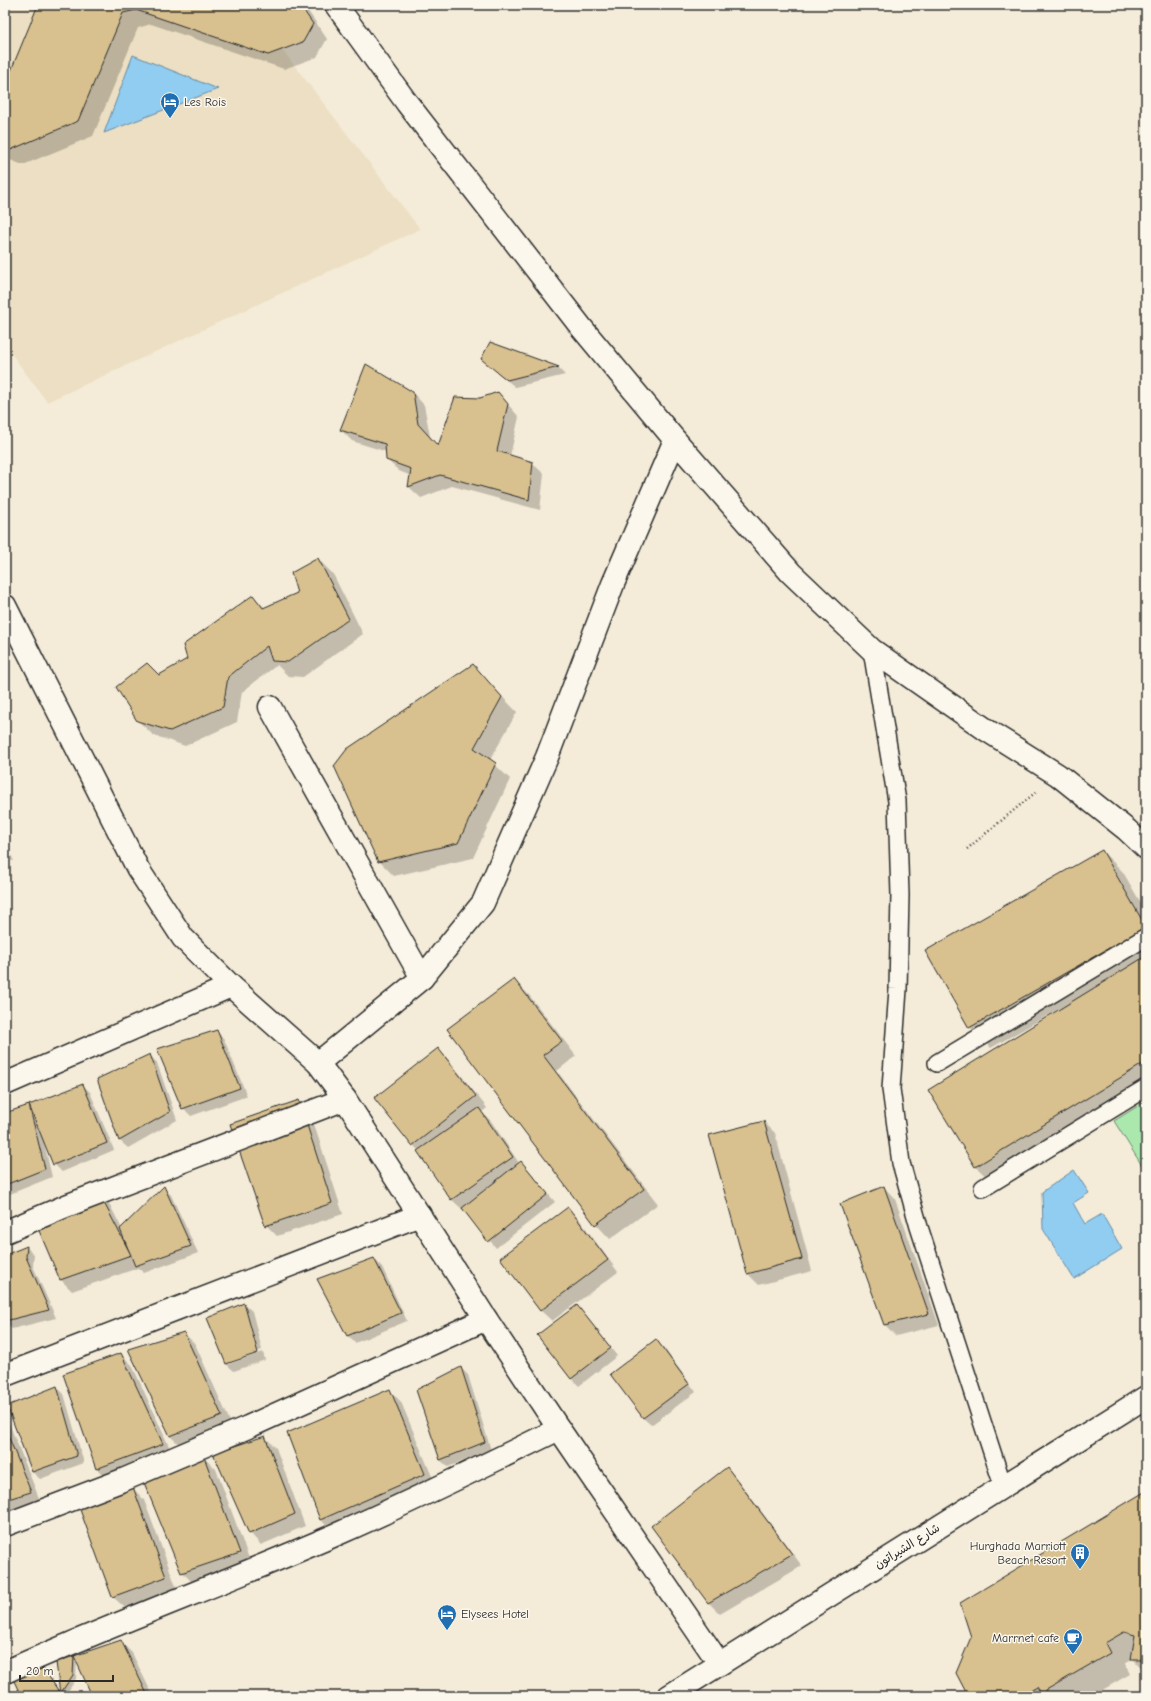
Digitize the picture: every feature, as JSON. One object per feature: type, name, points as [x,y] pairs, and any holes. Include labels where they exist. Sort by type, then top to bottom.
[{"type":"street","points":[[336,5],[407,103],[581,328],[675,440],[791,572],[872,650],[988,731],[1058,774],[1127,830],[1146,848]]},
{"type":"street","points":[[318,1063],[422,978],[483,903],[547,757],[613,584],[675,440]]},
{"type":"street","points":[[5,606],[138,869],[183,938],[273,1024],[318,1063],[345,1098],[486,1319],[719,1664]]},
{"type":"street","points":[[270,707],[422,978]]},
{"type":"street","points":[[5,1084],[232,986]]},
{"type":"street","points":[[5,1232],[66,1206],[345,1098]]},
{"type":"street","points":[[5,1375],[420,1215]]},
{"type":"street","points":[[5,1525],[130,1478],[248,1427],[486,1319]]},
{"type":"street","name":"شارع الشيراتون","points":[[669,1696],[1146,1397]]},
{"type":"street","points":[[5,1672],[148,1611],[342,1532],[559,1429]]},
{"type":"lane","points":[[872,650],[897,801],[900,896],[899,973],[891,1089],[901,1163],[919,1227],[1002,1486]]},
{"type":"lane","points":[[937,1063],[1146,937]]},
{"type":"lane","points":[[983,1188],[1146,1088]]},
{"type":"path","points":[[967,849],[1058,774]]},
{"type":"shaded area","name":"Les Rois","points":[[6,5],[248,5],[420,229],[47,402],[5,345]]},
{"type":"green space","points":[[1146,1101],[1146,1172],[1114,1121]]},
{"type":"water","points":[[133,55],[218,89],[104,133]]},
{"type":"water","points":[[1074,1170],[1089,1193],[1073,1203],[1085,1224],[1102,1214],[1122,1249],[1074,1279],[1043,1229],[1042,1192]]},
{"type":"building","points":[[38,5],[300,5],[313,24],[303,42],[268,55],[136,10],[123,13],[78,121],[8,151],[5,150],[5,85]]},
{"type":"building","points":[[490,342],[559,367],[507,380],[481,359]]},
{"type":"building","points":[[366,364],[413,392],[418,424],[438,446],[455,397],[480,398],[498,392],[508,404],[497,451],[533,462],[529,500],[440,475],[408,487],[411,469],[386,460],[385,444],[340,430]]},
{"type":"building","points":[[318,558],[349,619],[288,662],[272,661],[267,646],[228,677],[223,707],[170,731],[137,721],[116,687],[147,663],[159,675],[187,659],[183,645],[253,595],[263,608],[297,593],[291,573]]},
{"type":"building","points":[[473,664],[502,697],[474,748],[496,763],[458,843],[378,862],[334,766],[347,749]]},
{"type":"building","points":[[1102,850],[1146,927],[969,1028],[925,951]]},
{"type":"building","points":[[1146,956],[1146,1062],[975,1167],[928,1090]]},
{"type":"building","points":[[514,979],[562,1041],[543,1055],[644,1189],[595,1225],[447,1029]]},
{"type":"building","points":[[217,1030],[240,1088],[182,1109],[157,1049]]},
{"type":"building","points":[[438,1048],[476,1096],[412,1146],[374,1098]]},
{"type":"building","points":[[150,1054],[170,1112],[119,1141],[97,1079]]},
{"type":"building","points":[[83,1084],[107,1143],[53,1165],[29,1105]]},
{"type":"building","points":[[299,1100],[332,1203],[265,1226],[230,1124]]},
{"type":"building","points":[[29,1105],[45,1169],[5,1185],[5,1113]]},
{"type":"building","points":[[479,1108],[513,1157],[451,1200],[417,1151]]},
{"type":"building","points":[[764,1121],[802,1259],[747,1274],[709,1135]]},
{"type":"building","points":[[521,1161],[548,1194],[488,1242],[462,1208]]},
{"type":"building","points":[[164,1186],[191,1246],[135,1266],[120,1229]]},
{"type":"building","points":[[884,1186],[929,1314],[884,1325],[840,1204]]},
{"type":"building","points":[[99,1193],[131,1255],[60,1280],[34,1219]]},
{"type":"building","points":[[568,1207],[608,1260],[540,1311],[500,1258]]},
{"type":"building","points":[[27,1246],[26,1257],[49,1310],[5,1321],[5,1255]]},
{"type":"building","points":[[374,1258],[401,1313],[347,1336],[317,1279]]},
{"type":"building","points":[[244,1303],[258,1353],[226,1364],[207,1318]]},
{"type":"building","points":[[577,1305],[611,1348],[571,1379],[537,1335]]},
{"type":"building","points":[[184,1332],[222,1416],[170,1436],[128,1349]]},
{"type":"building","points":[[656,1339],[689,1384],[643,1418],[610,1374]]},
{"type":"building","points":[[121,1353],[163,1444],[96,1469],[63,1374]]},
{"type":"building","points":[[461,1367],[485,1442],[440,1460],[416,1390]]},
{"type":"building","points":[[57,1386],[77,1456],[32,1472],[7,1406]]},
{"type":"building","points":[[390,1389],[425,1474],[320,1520],[287,1433]]},
{"type":"building","points":[[5,1428],[31,1492],[5,1500]]},
{"type":"building","points":[[265,1436],[295,1514],[249,1534],[213,1453]]},
{"type":"building","points":[[204,1457],[240,1553],[181,1573],[143,1480]]},
{"type":"building","points":[[727,1467],[792,1554],[708,1603],[651,1526]]},
{"type":"building","points":[[133,1487],[166,1577],[112,1597],[79,1507]]},
{"type":"building","name":"Hurghada Marriott Beach Resort","points":[[1146,1491],[1146,1659],[1131,1659],[1135,1635],[1124,1632],[1105,1643],[1110,1653],[1041,1693],[1037,1687],[1022,1696],[968,1696],[956,1673],[971,1637],[960,1603]]},
{"type":"building","points":[[121,1640],[148,1696],[92,1696],[74,1656]]},
{"type":"building","points":[[74,1656],[73,1675],[60,1694],[56,1662]]},
{"type":"building","points":[[41,1665],[62,1696],[21,1696],[14,1681]]},
{"type":"place","name":"Les Rois","points":[[170,119]]},
{"type":"place","name":"Hurghada Marriott Beach Resort","points":[[1080,1570]]},
{"type":"place","name":"Elysees Hotel","points":[[447,1631]]},
{"type":"place","name":"Marrnet cafe","points":[[1073,1655]]}]
